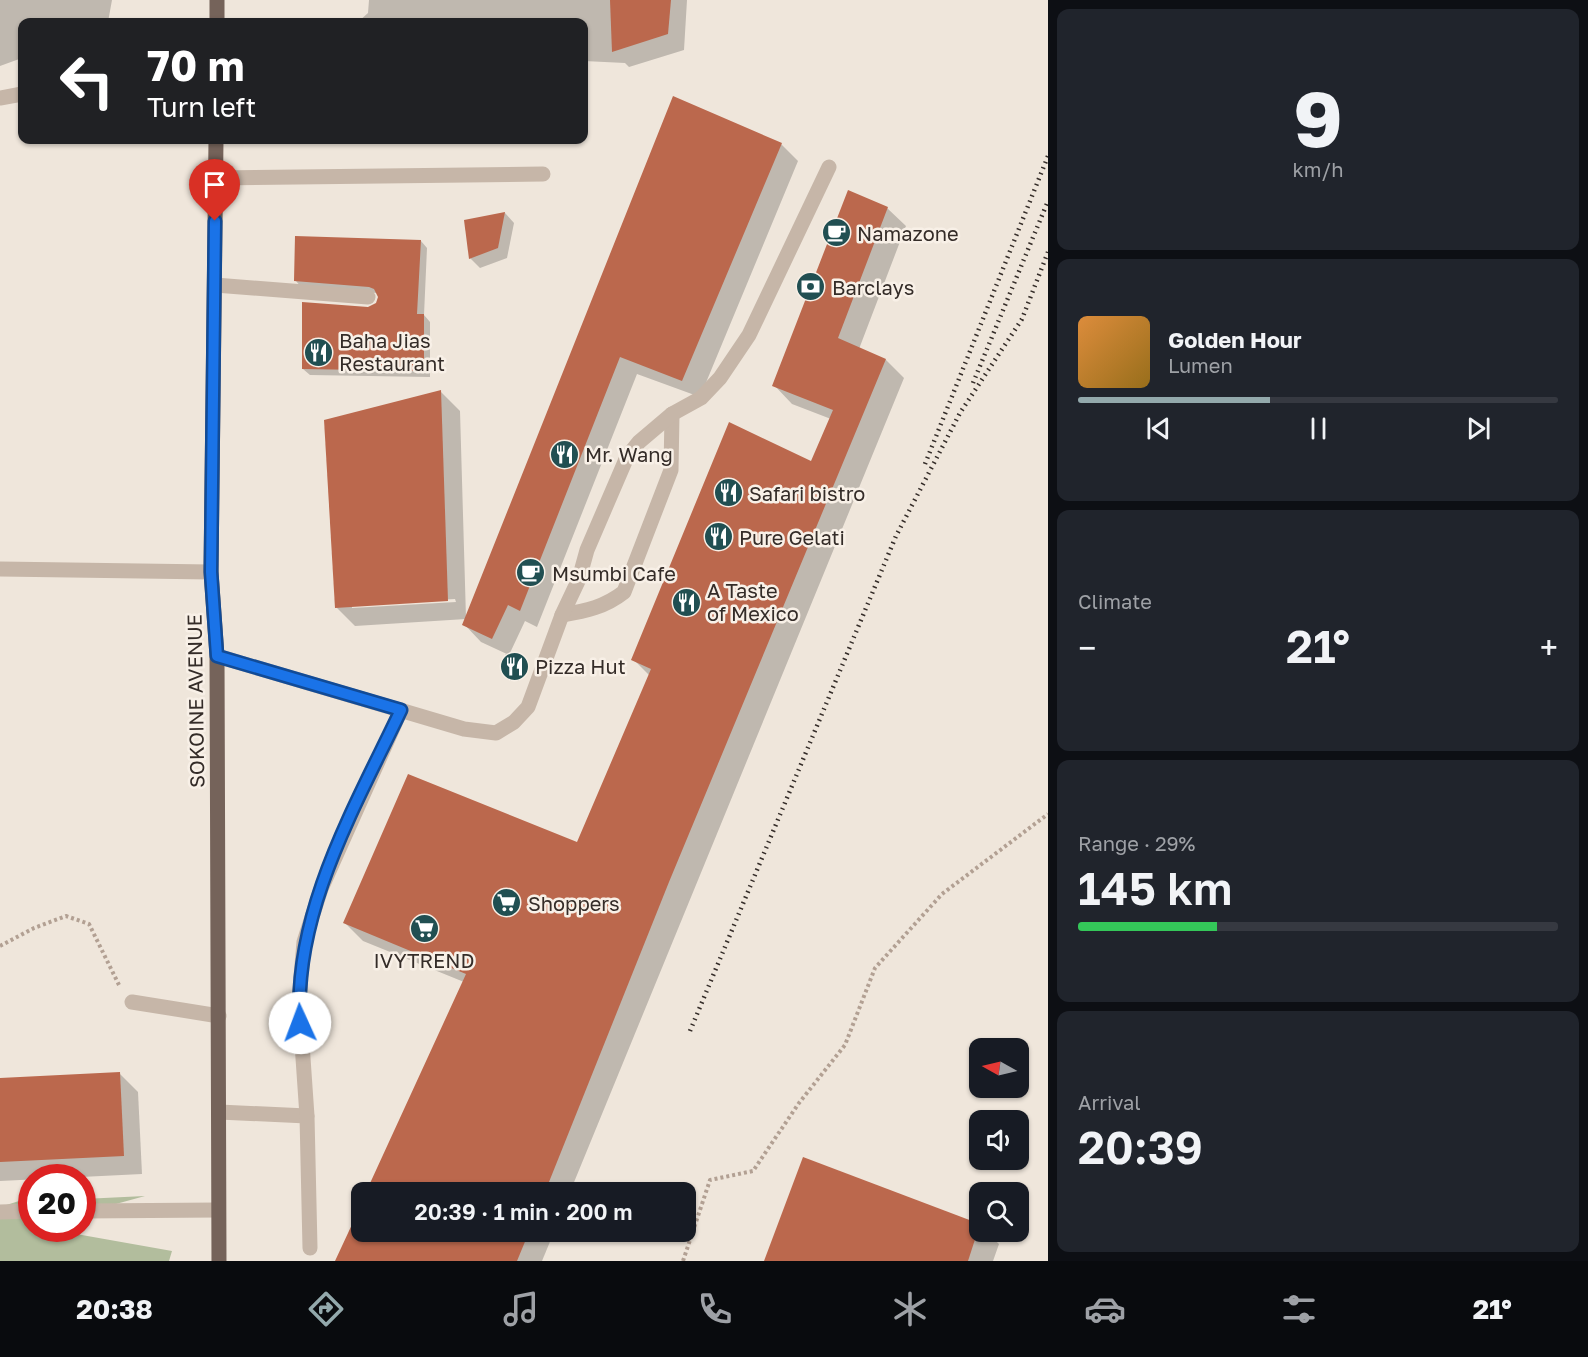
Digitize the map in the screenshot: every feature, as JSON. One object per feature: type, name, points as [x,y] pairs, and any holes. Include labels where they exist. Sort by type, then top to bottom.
[{"type":"main road","points":[[217,0],[217,18]]},
{"type":"main road","name":"SOKOINE AVENUE","points":[[216,144],[211,572],[217,656],[219,1261]]},
{"type":"street","points":[[0,98],[18,95]]},
{"type":"street","points":[[217,656],[464,729],[496,733],[514,722],[528,707],[562,615],[627,457],[639,442],[672,414],[701,398],[720,378],[749,335],[829,167]]},
{"type":"street","points":[[216,178],[543,174]]},
{"type":"street","points":[[215,285],[368,297]]},
{"type":"street","points":[[562,615],[587,611],[609,604],[624,592],[671,470],[672,414]]},
{"type":"street","points":[[0,569],[211,572]]},
{"type":"street","points":[[310,1248],[307,1116],[299,1000],[304,942],[321,889],[358,801],[401,710]]},
{"type":"street","points":[[132,1002],[219,1017]]},
{"type":"street","points":[[219,1112],[307,1116]]},
{"type":"street","points":[[96,1211],[219,1210]]},
{"type":"street","points":[[0,1212],[18,1211]]},
{"type":"path","points":[[683,1261],[710,1180],[753,1171],[799,1103],[845,1045],[875,968],[942,894],[1048,814]]},
{"type":"path","points":[[0,946],[34,928],[66,916],[89,924],[121,988],[132,1002]]},
{"type":"green space","points":[[145,1196],[96,1209],[96,1198]]},
{"type":"green space","points":[[18,1201],[18,1242],[96,1242],[96,1238],[172,1251],[169,1261],[0,1261],[0,1207]]},
{"type":"building","points":[[610,0],[671,0],[668,34],[612,52]]},
{"type":"building","points":[[673,96],[782,143],[682,381],[620,357],[520,611],[508,605],[492,639],[462,625]]},
{"type":"building","points":[[848,190],[888,207],[838,338],[886,359],[669,882],[549,1182],[371,1182],[466,974],[343,923],[408,774],[577,842],[651,669],[631,660],[729,422],[811,461],[833,410],[772,386]]},
{"type":"building","points":[[505,212],[498,248],[469,259],[464,220]]},
{"type":"building","points":[[295,236],[421,240],[417,314],[424,314],[424,371],[302,369],[302,302],[368,307],[376,303],[378,297],[374,289],[369,287],[294,281]]},
{"type":"building","points":[[441,390],[448,601],[335,608],[324,420]]},
{"type":"building","points":[[120,1072],[124,1156],[0,1162],[0,1078]]},
{"type":"building","points":[[803,1157],[969,1220],[969,1242],[974,1242],[968,1261],[764,1261]]},
{"type":"building","points":[[351,1227],[351,1242],[525,1242],[517,1261],[335,1261]]},
{"type":"railway","points":[[925,464],[1048,156]]},
{"type":"railway","points":[[973,383],[1048,201]]},
{"type":"railway","points":[[690,1031],[896,536],[960,413],[1022,319],[1048,252]]},
{"type":"place","name":"Namazone","points":[[836,233]]},
{"type":"place","name":"Barclays","points":[[811,287]]},
{"type":"place","name":"Baha Jias Restaurant","points":[[318,352]]},
{"type":"place","name":"Mr. Wang","points":[[564,454]]},
{"type":"place","name":"Safari bistro","points":[[728,493]]},
{"type":"place","name":"Pure Gelati","points":[[718,537]]},
{"type":"place","name":"Msumbi Cafe","points":[[531,573]]},
{"type":"place","name":"A Taste of Mexico","points":[[686,602]]},
{"type":"place","name":"Pizza Hut","points":[[514,666]]},
{"type":"place","name":"Shoppers","points":[[507,903]]},
{"type":"place","name":"IVYTREND","points":[[424,929]]},
{"type":"route","points":[[215,221],[211,572],[217,656],[401,710],[358,801],[321,889],[304,942],[299,1000],[300,1023]]}]
